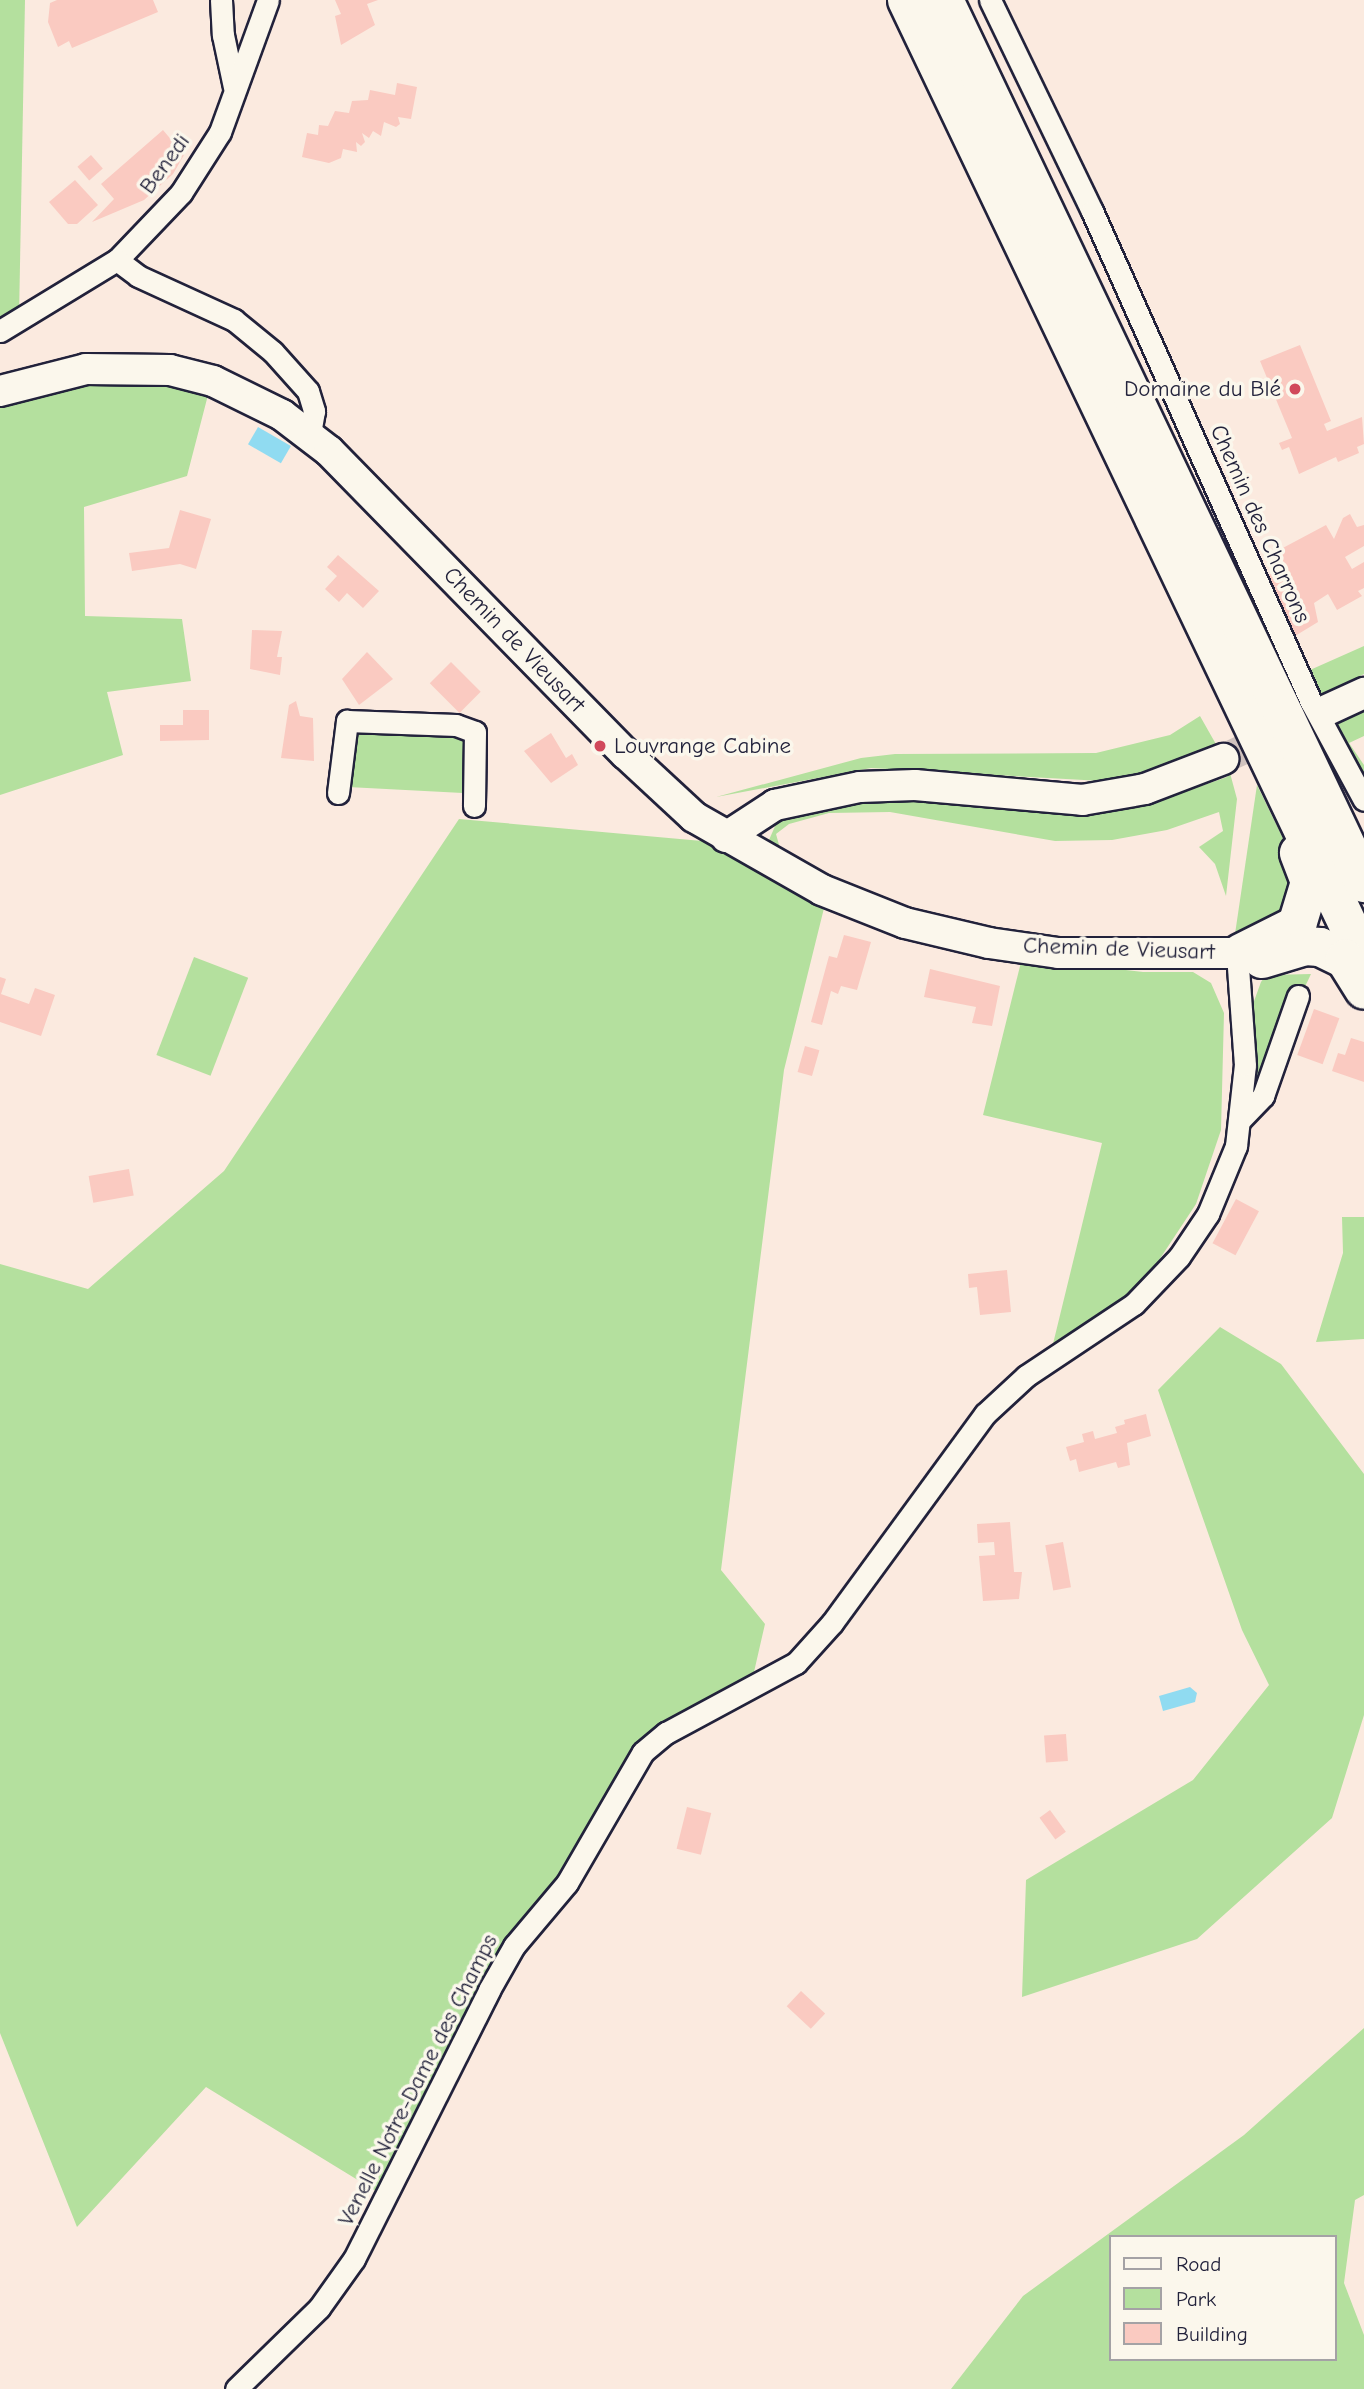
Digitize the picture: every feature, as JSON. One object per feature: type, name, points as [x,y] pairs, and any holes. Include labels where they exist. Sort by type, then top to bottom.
[{"type":"highway","points":[[907,0],[1364,958]]},
{"type":"highway","points":[[944,0],[1359,862]]},
{"type":"highway","points":[[1239,953],[1286,934],[1305,910],[1310,882],[1284,824],[1293,812]]},
{"type":"highway","points":[[1239,953],[1254,960],[1305,946],[1320,947],[1345,960],[1364,989]]},
{"type":"street","name":"Benedi","points":[[221,0],[223,35],[234,87]]},
{"type":"street","name":"Benedi","points":[[117,260],[181,193],[220,132],[234,87],[257,39],[268,0]]},
{"type":"street","name":"Chemin des Charrons","points":[[990,0],[1092,211],[1311,702],[1364,800]]},
{"type":"street","points":[[0,331],[117,260],[138,275],[234,320],[272,352],[308,391],[314,411],[310,435]]},
{"type":"street","name":"Chemin de Vieusart","points":[[0,391],[86,369],[170,370],[256,400],[310,435],[626,754],[694,817],[726,837],[862,907],[989,943],[1058,953],[1239,953]]},
{"type":"street","points":[[1327,710],[1364,692]]},
{"type":"street","points":[[338,793],[346,721],[456,725],[475,732],[474,806]]},
{"type":"street","points":[[726,837],[775,805],[860,787],[915,785],[1082,800],[1145,789],[1223,760]]},
{"type":"street","name":"Venelle Notre-Dame des Champs","points":[[236,2389],[319,2308],[354,2259],[489,1990],[514,1946],[574,1872],[643,1752],[666,1732],[796,1663],[832,1623],[985,1415],[1026,1376],[1156,1286],[1208,1214],[1236,1146],[1245,1065],[1239,953]]},
{"type":"street","points":[[1238,1122],[1263,1096],[1298,996]]},
{"type":"green space","points":[[0,0],[25,0],[19,317],[0,324]]},
{"type":"green space","points":[[83,377],[169,382],[208,395],[187,476],[84,507],[85,616],[182,619],[191,681],[107,692],[123,755],[0,795],[0,407]]},
{"type":"green space","points":[[1364,646],[1364,674],[1320,697],[1310,670]]},
{"type":"green space","points":[[1364,711],[1364,736],[1349,743],[1364,765],[1364,784],[1333,723]]},
{"type":"green space","points":[[1200,716],[1217,746],[1139,773],[1102,781],[871,768],[716,797],[861,758],[895,754],[1096,753],[1170,735]]},
{"type":"green space","points":[[351,728],[466,734],[463,793],[348,787]]},
{"type":"green space","points":[[1230,773],[1237,799],[1226,896],[1215,864],[1199,847],[1223,831],[1219,812],[1167,830],[1112,840],[1055,841],[890,812],[829,813],[789,824],[776,834],[783,859],[769,840],[776,824],[794,813],[796,817],[850,803],[912,800],[1038,813],[1096,813],[1146,805],[1227,777]]},
{"type":"green space","points":[[1257,785],[1297,867],[1298,908],[1242,941],[1235,934]]},
{"type":"green space","points":[[459,819],[713,842],[826,900],[784,1070],[721,1570],[765,1624],[754,1672],[648,1740],[379,2193],[206,2087],[77,2227],[0,2033],[0,1264],[88,1289],[224,1171]]},
{"type":"green space","points":[[194,957],[248,978],[211,1076],[156,1055]]},
{"type":"green space","points":[[1022,958],[1143,972],[1193,972],[1211,983],[1224,1013],[1221,1130],[1196,1204],[1136,1295],[1052,1348],[1102,1143],[983,1115]]},
{"type":"green space","points":[[1311,974],[1261,1080],[1257,1079],[1253,1004],[1261,982],[1266,975]]},
{"type":"green space","points":[[1342,1217],[1364,1217],[1364,1339],[1316,1342],[1343,1253]]},
{"type":"green space","points":[[1220,1327],[1281,1364],[1364,1474],[1364,1715],[1332,1818],[1197,1939],[1022,1997],[1026,1880],[1193,1780],[1269,1685],[1242,1630],[1158,1390]]},
{"type":"green space","points":[[1364,2028],[1364,2195],[1355,2200],[1344,2283],[1364,2335],[1364,2389],[951,2389],[1023,2296],[1244,2135]]},
{"type":"water","points":[[258,427],[291,446],[281,463],[248,444]]},
{"type":"water","points":[[1190,1687],[1197,1693],[1195,1702],[1163,1711],[1159,1696]]},
{"type":"building","points":[[57,0],[153,0],[158,12],[72,48],[69,41],[58,47],[48,22],[50,3]]},
{"type":"building","points":[[335,0],[378,0],[367,4],[375,25],[341,45],[335,16],[341,14]]},
{"type":"building","points":[[397,83],[417,87],[411,119],[398,117],[400,124],[396,127],[384,122],[381,136],[373,131],[369,138],[362,133],[365,142],[361,146],[356,142],[357,152],[343,149],[341,158],[329,163],[302,157],[307,133],[318,135],[319,125],[328,126],[335,111],[349,113],[352,101],[368,100],[370,90],[395,95]]},
{"type":"building","points":[[163,130],[184,155],[173,174],[144,200],[92,222],[114,199],[101,184]]},
{"type":"building","points":[[91,155],[103,169],[89,180],[77,167]]},
{"type":"building","points":[[75,180],[98,205],[77,224],[68,224],[49,202]]},
{"type":"building","name":"Domaine du Blé","points":[[1300,345],[1331,421],[1324,424],[1327,431],[1362,417],[1364,444],[1357,447],[1359,453],[1338,462],[1336,457],[1299,474],[1289,447],[1282,450],[1279,443],[1292,438],[1260,361]]},
{"type":"building","points":[[180,510],[211,519],[196,569],[180,564],[132,571],[129,553],[169,548]]},
{"type":"building","points":[[1350,514],[1357,527],[1364,525],[1364,546],[1345,557],[1352,569],[1364,562],[1364,588],[1358,591],[1362,596],[1337,610],[1328,594],[1314,603],[1318,622],[1295,636],[1264,578],[1285,566],[1279,550],[1326,525],[1334,539],[1343,518]]},
{"type":"building","points":[[338,555],[379,591],[363,608],[347,593],[339,602],[325,589],[337,576],[327,567]]},
{"type":"building","points":[[252,630],[282,631],[277,657],[282,657],[280,675],[250,669]]},
{"type":"building","points":[[367,652],[393,679],[359,705],[342,679]]},
{"type":"building","points":[[451,662],[481,692],[459,713],[430,683]]},
{"type":"building","points":[[296,701],[300,716],[313,718],[314,761],[281,758],[289,705]]},
{"type":"building","points":[[183,710],[209,710],[209,740],[160,741],[160,725],[183,725]]},
{"type":"building","points":[[551,733],[566,758],[572,754],[578,765],[551,783],[524,751]]},
{"type":"building","points":[[844,935],[871,942],[857,990],[841,986],[838,994],[831,991],[822,1025],[811,1022],[829,956],[837,958]]},
{"type":"building","points":[[930,969],[1000,986],[992,1026],[972,1023],[976,1007],[924,997]]},
{"type":"building","points":[[0,977],[6,979],[1,994],[29,1004],[35,988],[55,995],[41,1036],[0,1022]]},
{"type":"building","points":[[1314,1009],[1339,1018],[1323,1064],[1297,1055]]},
{"type":"building","points":[[1351,1038],[1364,1042],[1364,1082],[1332,1071],[1338,1053],[1345,1055]]},
{"type":"building","points":[[805,1046],[819,1050],[812,1076],[798,1072]]},
{"type":"building","points":[[129,1169],[134,1196],[93,1203],[89,1176]]},
{"type":"building","points":[[1236,1199],[1259,1211],[1235,1255],[1213,1243]]},
{"type":"building","points":[[1007,1270],[1011,1312],[980,1315],[977,1287],[969,1288],[968,1274]]},
{"type":"building","points":[[1146,1414],[1151,1436],[1127,1443],[1130,1465],[1118,1468],[1116,1462],[1079,1472],[1076,1459],[1070,1461],[1066,1447],[1084,1442],[1082,1434],[1093,1431],[1095,1439],[1117,1433],[1115,1427],[1125,1424],[1124,1420]]},
{"type":"building","points":[[1010,1522],[1014,1572],[1022,1572],[1019,1599],[983,1601],[979,1556],[995,1555],[994,1542],[978,1543],[977,1524]]},
{"type":"building","points":[[1063,1542],[1071,1587],[1053,1590],[1045,1545]]},
{"type":"building","points":[[1066,1734],[1068,1761],[1046,1762],[1044,1736]]},
{"type":"building","points":[[687,1807],[711,1813],[701,1855],[677,1849]]},
{"type":"building","points":[[1050,1810],[1066,1832],[1055,1839],[1039,1818]]},
{"type":"building","points":[[801,1991],[825,2014],[811,2029],[787,2006]]},
{"type":"tunnel","points":[[1223,759],[1327,710]]},
{"type":"place","name":"Domaine du Blé","points":[[1295,389]]},
{"type":"place","name":"Louvrange Cabine","points":[[600,746]]}]
